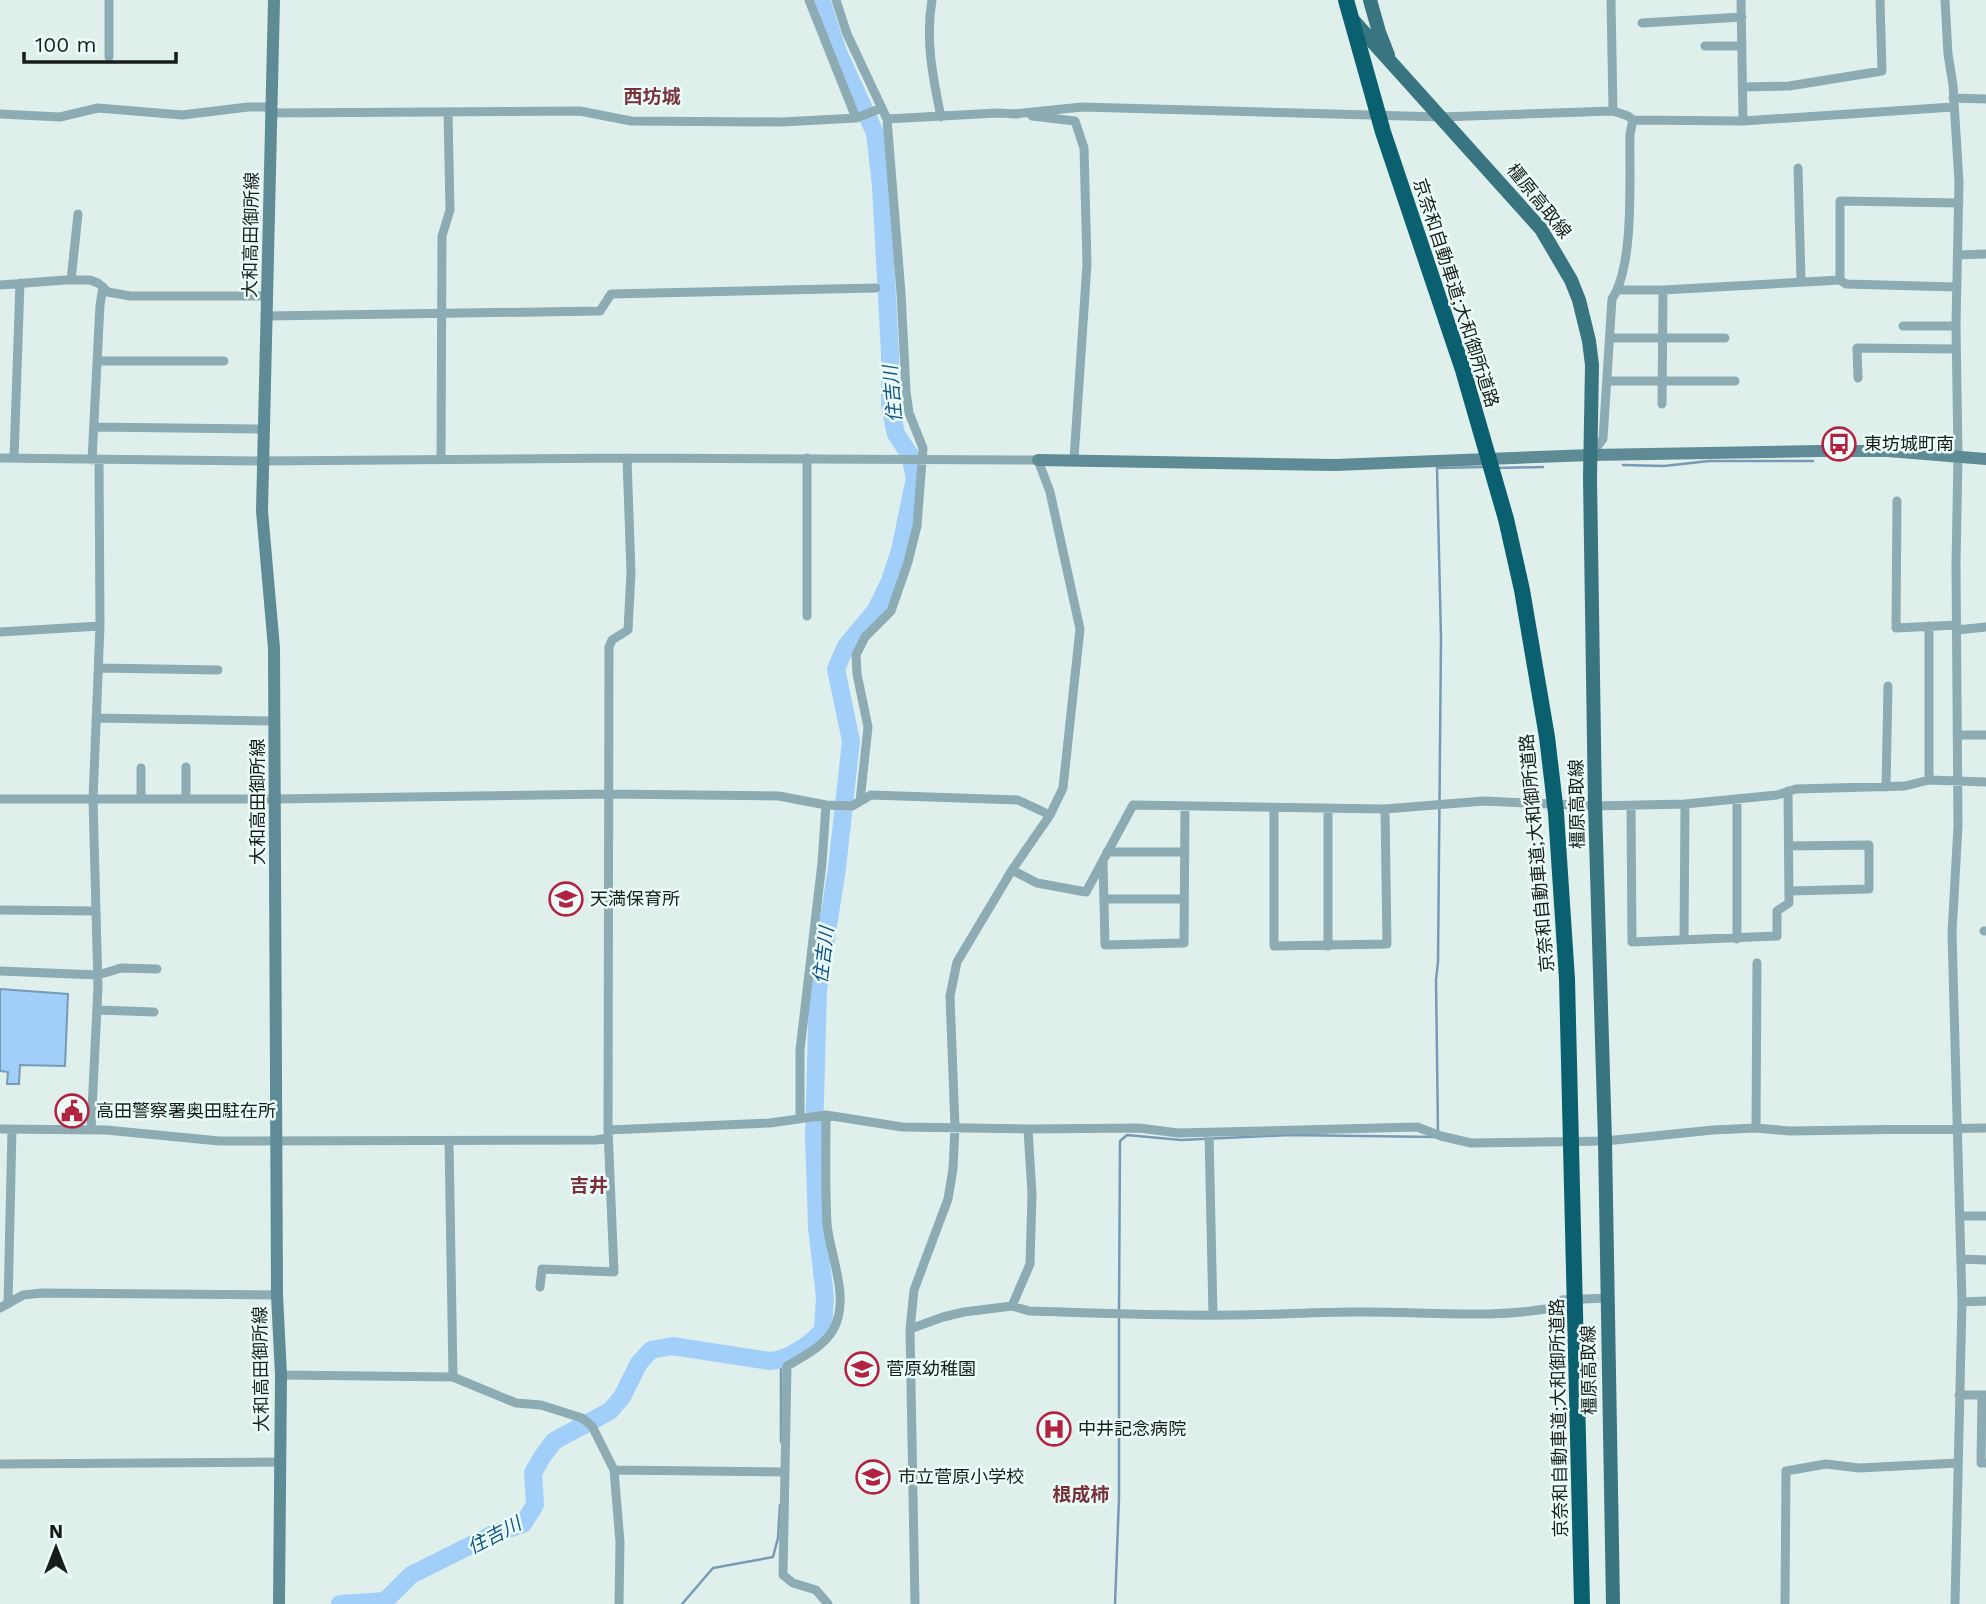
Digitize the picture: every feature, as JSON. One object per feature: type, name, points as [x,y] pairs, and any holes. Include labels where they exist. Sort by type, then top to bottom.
[{"type":"highway","name":"京奈和自動車道;大和御所道路","points":[[1346,0],[1383,132],[1463,370],[1502,506],[1522,590],[1548,737],[1567,979],[1582,1604]]},
{"type":"main road","name":"大和高田御所線","points":[[274,0],[262,461],[263,536],[274,648],[277,1294],[281,1375],[279,1604]]},
{"type":"main road","name":"橿原高取線","points":[[1340,0],[1357,26],[1541,229],[1571,280],[1589,341],[1592,365],[1595,806],[1605,1141],[1613,1604]]},
{"type":"main road","name":"橿原高取線","points":[[1370,0],[1379,32],[1396,70]]},
{"type":"main road","points":[[1038,460],[1335,465],[1591,455],[1888,451],[1986,458]]},
{"type":"street","points":[[109,57],[110,0]]},
{"type":"street","points":[[809,0],[856,118]]},
{"type":"street","points":[[836,0],[847,34],[887,119],[906,391],[909,413],[923,448],[917,526],[908,562],[891,611],[865,637],[856,655],[857,674],[868,727],[860,801]]},
{"type":"street","points":[[932,0],[927,25],[931,68],[941,117]]},
{"type":"street","points":[[1611,0],[1613,111]]},
{"type":"street","points":[[1741,0],[1743,121]]},
{"type":"street","points":[[1742,87],[1789,86],[1882,71],[1880,0]]},
{"type":"street","points":[[1945,0],[1959,203],[1956,287],[1958,826],[1952,933],[1962,1302],[1955,1604]]},
{"type":"street","points":[[1642,23],[1742,17]]},
{"type":"street","points":[[1705,47],[1742,46]]},
{"type":"street","points":[[887,119],[1014,114],[1082,107],[1441,117],[1613,111],[1633,120],[1743,121],[1986,99]]},
{"type":"street","points":[[0,114],[60,117],[97,108],[182,115],[248,107],[271,110],[580,111],[631,121],[782,122],[856,118],[882,108]]},
{"type":"street","points":[[440,458],[442,236],[450,210],[448,112]]},
{"type":"street","points":[[1014,114],[1075,121],[1084,148],[1087,264],[1074,459]]},
{"type":"street","points":[[1591,455],[1603,439],[1612,299],[1619,290],[1627,257],[1630,134],[1633,120]]},
{"type":"street","points":[[1798,168],[1801,281]]},
{"type":"street","points":[[1840,280],[1840,201],[1959,203]]},
{"type":"street","points":[[71,280],[78,214]]},
{"type":"street","points":[[1958,255],[1986,254]]},
{"type":"street","points":[[0,285],[90,280],[108,292],[130,296],[268,296]]},
{"type":"street","points":[[1619,290],[1840,280],[1846,284],[1956,287]]},
{"type":"street","points":[[13,458],[20,284]]},
{"type":"street","points":[[91,1130],[98,975],[93,799],[100,626],[94,427],[103,287]]},
{"type":"street","points":[[267,316],[600,311],[611,294],[876,288]]},
{"type":"street","points":[[1662,404],[1663,290]]},
{"type":"street","points":[[1903,326],[1956,326]]},
{"type":"street","points":[[1611,338],[1725,338]]},
{"type":"street","points":[[1857,378],[1857,348],[1956,349]]},
{"type":"street","points":[[97,361],[224,361]]},
{"type":"street","points":[[1608,381],[1735,381]]},
{"type":"street","points":[[94,427],[264,429]]},
{"type":"street","points":[[0,458],[262,461],[440,458],[1038,460],[1051,492],[1080,629],[1063,788],[1050,815],[1012,870],[957,962],[950,996],[956,1128],[948,1199],[914,1290],[910,1329],[915,1604]]},
{"type":"street","points":[[540,1287],[542,1269],[614,1272],[608,1134],[609,648],[612,640],[628,630],[631,573],[627,458]]},
{"type":"street","points":[[807,458],[807,617]]},
{"type":"street","points":[[1897,501],[1896,628],[1986,627]]},
{"type":"street","points":[[0,632],[100,626]]},
{"type":"street","points":[[1929,626],[1929,780]]},
{"type":"street","points":[[99,668],[218,670]]},
{"type":"street","points":[[1886,787],[1888,686]]},
{"type":"street","points":[[96,718],[275,721]]},
{"type":"street","points":[[1957,735],[1986,735]]},
{"type":"street","points":[[186,767],[186,799]]},
{"type":"street","points":[[141,768],[141,799]]},
{"type":"street","points":[[1012,870],[1037,883],[1086,892],[1133,805],[1385,809],[1484,801],[1631,806],[1737,800],[1777,795],[1796,789],[1905,786],[1929,780],[1986,782]]},
{"type":"street","points":[[1631,806],[1632,942],[1776,936],[1777,911],[1789,903],[1788,791]]},
{"type":"street","points":[[0,799],[276,799],[607,794],[779,796],[826,805],[852,806],[871,795],[1018,800],[1050,815]]},
{"type":"street","points":[[1737,800],[1737,939]]},
{"type":"street","points":[[1684,940],[1685,804]]},
{"type":"street","points":[[800,1118],[800,1050],[822,863],[826,805]]},
{"type":"street","points":[[1105,856],[1105,945],[1184,943],[1185,807]]},
{"type":"street","points":[[1275,808],[1274,946],[1387,944],[1385,809]]},
{"type":"street","points":[[1328,809],[1328,946]]},
{"type":"street","points":[[1789,846],[1869,845],[1869,889],[1789,891]]},
{"type":"street","points":[[1105,856],[1184,852]]},
{"type":"street","points":[[1104,899],[1184,899]]},
{"type":"street","points":[[0,910],[96,911]]},
{"type":"street","points":[[1756,1128],[1757,963]]},
{"type":"street","points":[[0,971],[98,975],[121,968],[157,969]]},
{"type":"street","points":[[97,1010],[154,1012]]},
{"type":"street","points":[[0,1129],[91,1130],[205,1141],[596,1140],[608,1134],[770,1122],[826,1115],[902,1127],[1139,1128],[1209,1137],[1299,1128],[1417,1127],[1471,1143],[1605,1141],[1756,1128],[1790,1131],[1986,1128]]},
{"type":"street","points":[[826,1115],[827,1227],[839,1293],[839,1315],[833,1329],[820,1346],[787,1366],[783,1575],[793,1583],[816,1590],[828,1604]]},
{"type":"street","points":[[4,1306],[4,1252],[12,1129]]},
{"type":"street","points":[[1012,1306],[1030,1264],[1032,1194],[1028,1129]]},
{"type":"street","points":[[1209,1137],[1213,1315]]},
{"type":"street","points":[[449,1141],[453,1377]]},
{"type":"street","points":[[1960,1216],[1986,1216]]},
{"type":"street","points":[[1961,1259],[1986,1260]]},
{"type":"street","points":[[4,1306],[23,1295],[42,1293],[277,1294]]},
{"type":"street","points":[[910,1329],[943,1317],[1012,1306],[1029,1311],[1213,1315],[1356,1311],[1426,1314],[1538,1311],[1557,1307],[1562,1300],[1607,1298]]},
{"type":"street","points":[[1962,1302],[1986,1301]]},
{"type":"street","points":[[281,1375],[453,1377],[516,1403],[541,1405],[582,1418],[592,1426],[614,1470],[620,1542],[619,1604]]},
{"type":"street","points":[[1959,1395],[1984,1395],[1981,1463],[1986,1463]]},
{"type":"street","points":[[0,1464],[280,1462]]},
{"type":"street","points":[[1785,1604],[1786,1471],[1826,1464],[1860,1468],[1958,1463]]},
{"type":"street","points":[[614,1470],[785,1472]]},
{"type":"water","points":[[0,989],[68,994],[65,1066],[20,1065],[19,1084],[7,1084],[8,1072],[0,1071]]},
{"type":"waterway","name":"住吉川","points":[[340,1604],[385,1601],[411,1575],[493,1534],[523,1524],[535,1505],[533,1473],[542,1457],[554,1441],[610,1411],[622,1397],[639,1363],[651,1350],[672,1346],[770,1361],[784,1358],[799,1350],[823,1330],[825,1297],[817,1228],[814,1137],[818,990],[837,868],[851,741],[836,669],[846,646],[876,610],[890,581],[900,550],[915,478],[910,455],[896,434],[890,406],[890,353],[881,186],[875,133],[838,52],[821,0]]},
{"type":"waterway","points":[[1623,465],[1664,466],[1709,461],[1813,461]]},
{"type":"waterway","points":[[1438,1132],[1436,980],[1441,638],[1437,468],[1483,467]]},
{"type":"waterway","points":[[1497,468],[1543,467]]},
{"type":"waterway","points":[[1119,1310],[1120,1141],[1127,1135],[1181,1140],[1290,1135],[1435,1137]]},
{"type":"waterway","points":[[1115,1604],[1119,1498],[1119,1317]]},
{"type":"waterway","points":[[781,1360],[781,1442]]},
{"type":"waterway","points":[[682,1604],[713,1568],[773,1557],[778,1538],[780,1505]]},
{"type":"place","name":"東坊城町南","points":[[1839,444]]},
{"type":"place","name":"天満保育所","points":[[566,899]]},
{"type":"place","name":"高田警察署奥田駐在所","points":[[72,1111]]},
{"type":"place","name":"菅原幼稚園","points":[[862,1369]]},
{"type":"place","name":"中井記念病院","points":[[1054,1429]]},
{"type":"place","name":"市立菅原小学校","points":[[873,1477]]},
{"type":"district","name":"西坊城","points":[[652,96]]},
{"type":"district","name":"吉井","points":[[589,1185]]},
{"type":"district","name":"根成柿","points":[[1081,1494]]}]
